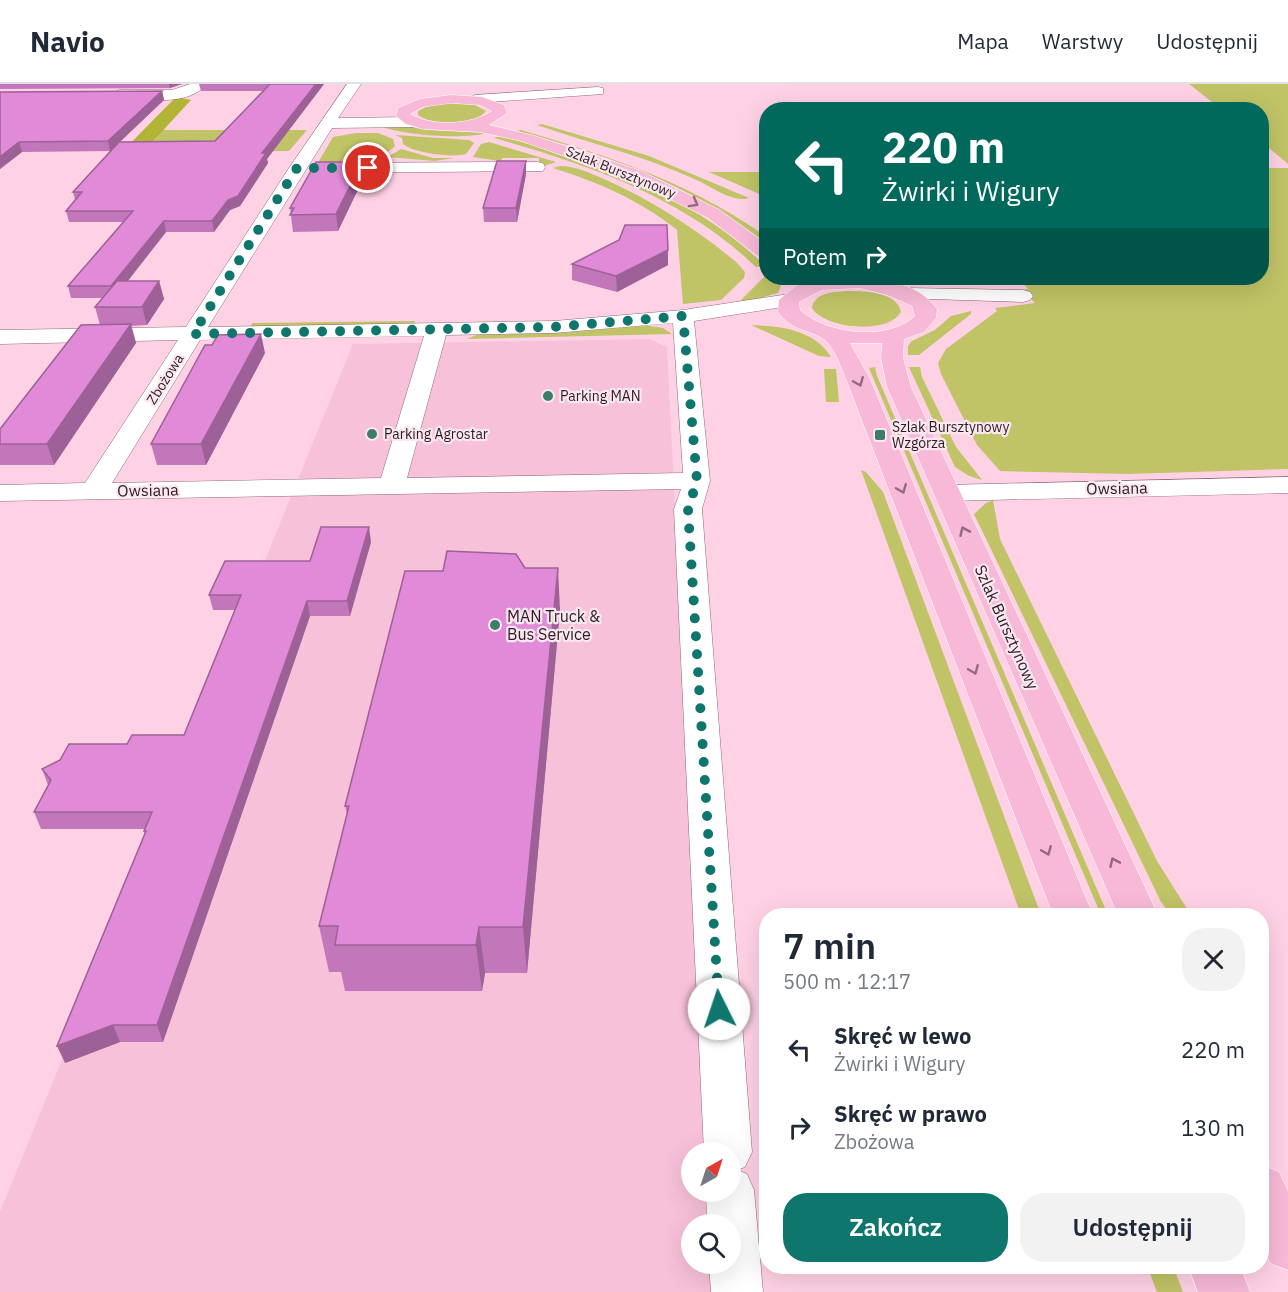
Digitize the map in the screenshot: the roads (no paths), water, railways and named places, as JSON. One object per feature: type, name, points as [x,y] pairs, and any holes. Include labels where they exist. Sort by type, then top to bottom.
[{"type":"main road","points":[[421,88],[439,97],[451,99]]},
{"type":"main road","points":[[408,108],[473,92]]},
{"type":"main road","name":"Szlak Bursztynowy","points":[[473,92],[493,104],[499,113],[516,123],[646,165],[729,204]]},
{"type":"main road","points":[[408,108],[460,126],[484,122],[499,113]]},
{"type":"main road","name":"Szlak Bursztynowy","points":[[460,126],[519,136],[633,174],[714,214],[759,248]]},
{"type":"main road","points":[[818,285],[792,291],[789,312],[800,322],[831,334],[862,337],[893,335],[916,326],[926,314],[917,300],[907,294],[871,285]]},
{"type":"main road","points":[[831,334],[843,349],[858,379],[1070,908]]},
{"type":"main road","name":"Szlak Bursztynowy","points":[[893,335],[892,358],[898,387],[1135,908]]},
{"type":"main road","points":[[1269,1204],[1288,1246]]},
{"type":"main road","points":[[1217,1274],[1224,1292]]},
{"type":"street","points":[[103,94],[170,94],[188,91],[200,84]]},
{"type":"street","name":"Zbożowa","points":[[94,491],[295,171],[354,84]]},
{"type":"street","points":[[473,92],[550,94],[598,91]]},
{"type":"street","points":[[499,113],[550,94]]},
{"type":"street","points":[[330,121],[408,108]]},
{"type":"street","points":[[295,171],[537,167]]},
{"type":"street","points":[[684,326],[792,291]]},
{"type":"street","points":[[907,294],[1023,296],[926,314]]},
{"type":"street","points":[[0,337],[684,326],[800,322]]},
{"type":"street","points":[[684,326],[697,481],[688,509],[727,1142]]},
{"type":"street","points":[[392,485],[437,330]]},
{"type":"street","name":"Owsiana","points":[[0,493],[697,481]]},
{"type":"street","name":"Owsiana","points":[[947,493],[1288,484]]},
{"type":"street","points":[[731,1202],[737,1292]]},
{"type":"place","name":"Parking MAN","points":[[548,396]]},
{"type":"place","name":"Parking Agrostar","points":[[372,434]]},
{"type":"place","name":"Szlak Bursztynowy Wzgórza","points":[[880,435]]},
{"type":"place","name":"MAN Truck & Bus Service","points":[[495,625]]}]
